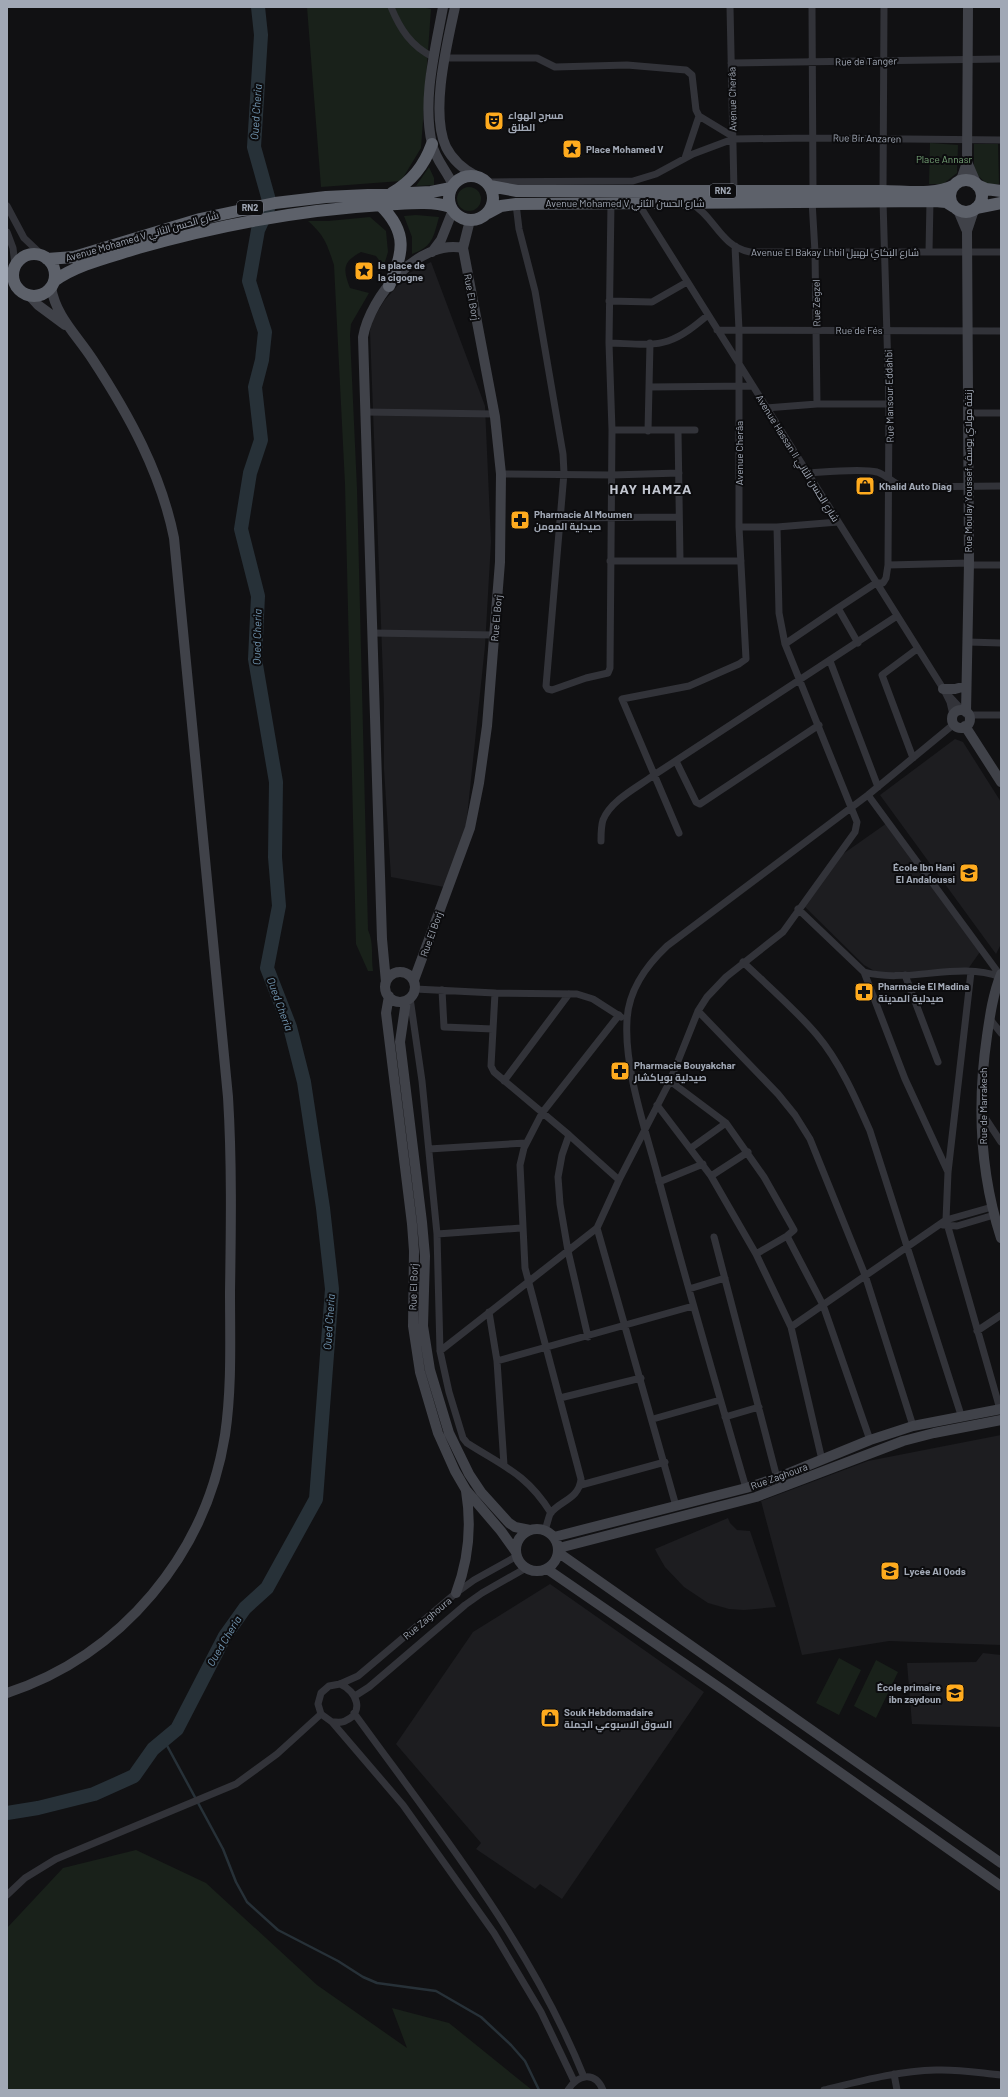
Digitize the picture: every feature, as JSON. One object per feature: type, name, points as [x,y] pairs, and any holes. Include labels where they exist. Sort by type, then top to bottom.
[{"type":"highway","points":[[392,194],[407,183],[420,170],[432,144]]},
{"type":"highway","name":"RN2","points":[[452,187],[466,176],[484,181]]},
{"type":"highway","points":[[484,181],[493,191],[493,203],[488,213]]},
{"type":"highway","name":"Avenue Mohamed V شارع الحسن الثاني","points":[[484,181],[517,191],[734,191],[812,196]]},
{"type":"highway","name":"Avenue Mohamed V شارع الحسن الثاني","points":[[488,213],[501,206],[516,204],[689,202],[812,196],[883,196],[946,189],[956,184],[970,181],[992,190],[1001,191]]},
{"type":"highway","points":[[956,184],[952,188],[950,198],[956,208]]},
{"type":"highway","points":[[975,209],[979,204],[982,194],[977,185]]},
{"type":"highway","points":[[452,187],[449,197],[452,208]]},
{"type":"highway","name":"Avenue Mohamed V شارع الحسن الثاني","points":[[53,284],[77,268],[177,231],[250,208],[327,203],[392,194],[431,192],[452,187]]},
{"type":"highway","name":"Avenue Mohamed V شارع الحسن الثاني","points":[[883,196],[946,202],[966,212],[1001,203]]},
{"type":"highway","name":"Avenue Mohamed V شارع الحسن الثاني","points":[[327,203],[380,205],[431,203],[452,208]]},
{"type":"highway","points":[[380,205],[391,216],[398,228],[402,242],[401,256],[389,286]]},
{"type":"highway","name":"RN2","points":[[452,208],[458,216],[470,220],[477,220],[488,213]]},
{"type":"highway","name":"Avenue Mohamed V شارع الحسن الثاني","points":[[45,257],[74,256],[177,231]]},
{"type":"highway","name":"RN2","points":[[12,268],[24,257],[30,254],[45,257]]},
{"type":"highway","points":[[45,257],[54,269],[53,284]]},
{"type":"highway","points":[[12,268],[14,279],[13,287],[29,295]]},
{"type":"highway","name":"RN2","points":[[29,295],[42,294],[53,284]]},
{"type":"main road","points":[[443,7],[433,57],[430,107],[432,144],[452,187]]},
{"type":"main road","points":[[455,7],[444,58],[441,107],[443,139],[454,161],[463,169],[484,181]]},
{"type":"main road","points":[[968,7],[968,162],[977,185]]},
{"type":"main road","points":[[956,184],[962,177],[968,162]]},
{"type":"main road","points":[[432,252],[442,240],[452,208]]},
{"type":"main road","points":[[956,208],[962,216],[966,231]]},
{"type":"main road","points":[[966,231],[975,209]]},
{"type":"main road","points":[[386,982],[392,974],[402,972],[407,973],[414,985],[408,999],[396,1001],[388,996],[385,987],[386,982],[382,938],[363,347],[365,328],[368,320],[389,286],[408,266],[432,252],[447,247],[463,248],[470,220]]},
{"type":"main road","name":"Rue Moulay Youssef زنقة مولاي يوسف","points":[[961,715],[966,686],[969,564],[966,231]]},
{"type":"main road","name":"Rue El Borj","points":[[414,985],[470,828],[484,749],[500,562],[501,474],[494,414],[463,248]]},
{"type":"main road","points":[[7,1693],[45,1678],[74,1662],[101,1644],[122,1626],[160,1586],[190,1539],[212,1488],[225,1435],[228,1407],[231,1167],[229,1113],[174,538],[164,496],[140,441],[93,359],[70,329],[55,305],[53,284]]},
{"type":"main road","points":[[29,295],[38,305],[70,329]]},
{"type":"main road","points":[[944,689],[955,689],[966,686]]},
{"type":"main road","points":[[961,715],[960,727],[965,726],[1001,782]]},
{"type":"main road","name":"Rue de Marrakech","points":[[1000,975],[990,1018],[983,1067],[982,1113],[984,1160],[1001,1238]]},
{"type":"main road","name":"Rue El Borj","points":[[388,996],[386,1013],[414,1252],[412,1305],[416,1357],[438,1433],[446,1452],[466,1490],[501,1531],[516,1554]]},
{"type":"main road","name":"Rue El Borj","points":[[408,999],[400,1042],[422,1222],[425,1256],[423,1326],[430,1370],[449,1433],[469,1474],[490,1502],[510,1523],[522,1530],[530,1530]]},
{"type":"main road","name":"Rue Zaghoura","points":[[554,1537],[746,1488],[777,1478],[870,1440],[913,1426],[961,1415],[1001,1409]]},
{"type":"main road","name":"Rue Zaghoura","points":[[559,1550],[756,1497],[903,1441],[934,1433],[1001,1420]]},
{"type":"main road","points":[[456,1593],[464,1571],[469,1542],[469,1507],[466,1490]]},
{"type":"main road","points":[[559,1550],[555,1562],[547,1569],[536,1572],[526,1568],[516,1554],[519,1539],[530,1530],[545,1530],[554,1537],[559,1550],[732,1676],[1001,1863]]},
{"type":"main road","points":[[547,1569],[723,1690],[1001,1886]]},
{"type":"main road","points":[[723,1690],[732,1676]]},
{"type":"street","points":[[391,7],[400,27],[410,40],[420,50],[433,57]]},
{"type":"street","name":"Avenue Cherâa","points":[[730,7],[734,191]]},
{"type":"street","name":"Rue Zegzel","points":[[812,7],[813,62],[811,138],[815,252],[817,404]]},
{"type":"street","name":"Rue Mansour Eddahbi","points":[[876,583],[883,583],[885,581],[888,564],[890,481],[883,196],[884,7]]},
{"type":"street","points":[[444,58],[537,58],[555,67],[627,65],[686,70],[691,73],[696,110],[699,116],[733,137]]},
{"type":"street","name":"Rue de Tanger","points":[[731,63],[1001,59]]},
{"type":"street","points":[[685,158],[699,116]]},
{"type":"street","points":[[484,181],[633,181],[656,174],[685,158],[733,137]]},
{"type":"street","name":"Rue Bir Anzaren","points":[[733,137],[1001,140]]},
{"type":"street","points":[[928,252],[930,201]]},
{"type":"street","name":"Avenue El Bakay Lhbil شارع البكاي لهبيل","points":[[689,202],[699,209],[717,231],[735,246],[750,252],[1001,252]]},
{"type":"street","points":[[516,204],[519,229],[535,291],[562,447],[564,474],[548,689],[552,690],[609,672],[612,475],[609,342],[611,203]]},
{"type":"street","name":"Avenue Hassan II شارع الحسن الثاني","points":[[638,203],[917,649],[961,715]]},
{"type":"street","points":[[7,206],[24,238],[45,257]]},
{"type":"street","points":[[7,232],[13,248],[12,268]]},
{"type":"street","name":"Avenue Cherâa","points":[[654,775],[622,699],[689,686],[739,664],[746,659],[739,527],[739,330],[735,246]]},
{"type":"street","points":[[609,301],[652,302],[687,282]]},
{"type":"street","points":[[609,342],[650,343],[667,341],[678,336],[708,315]]},
{"type":"street","name":"Rue de Fés","points":[[718,330],[1001,330]]},
{"type":"street","points":[[648,432],[650,343]]},
{"type":"street","points":[[649,387],[752,386]]},
{"type":"street","points":[[766,408],[817,404],[889,404]]},
{"type":"street","points":[[365,412],[494,414]]},
{"type":"street","points":[[968,413],[1001,413]]},
{"type":"street","points":[[612,430],[648,432],[695,430]]},
{"type":"street","points":[[678,431],[680,560]]},
{"type":"street","points":[[807,473],[875,471],[881,473],[890,481],[904,487],[1001,486]]},
{"type":"street","points":[[501,474],[612,475],[679,473]]},
{"type":"street","points":[[560,518],[611,516],[679,517]]},
{"type":"street","points":[[739,527],[777,527],[838,522]]},
{"type":"street","points":[[440,1351],[598,1228],[619,1180],[670,1081],[698,1011],[716,986],[743,962],[777,938],[855,832],[858,822],[785,644],[779,613],[777,527]]},
{"type":"street","points":[[610,561],[741,561]]},
{"type":"street","points":[[888,564],[1001,565]]},
{"type":"street","points":[[785,644],[876,583]]},
{"type":"street","points":[[838,608],[858,643]]},
{"type":"street","points":[[600,841],[602,821],[608,811],[654,775],[858,643],[897,616]]},
{"type":"street","points":[[372,633],[494,635]]},
{"type":"street","points":[[968,642],[1001,643]]},
{"type":"street","points":[[913,758],[882,675],[917,649]]},
{"type":"street","points":[[830,661],[878,787]]},
{"type":"street","points":[[746,1488],[693,1306],[645,1130],[631,1068],[627,1042],[627,1020],[631,1000],[640,977],[650,963],[668,946],[868,795],[913,758],[961,715],[1001,716]]},
{"type":"street","points":[[676,761],[696,802],[700,804],[819,725]]},
{"type":"street","points":[[654,775],[679,833]]},
{"type":"street","points":[[868,795],[1000,975]]},
{"type":"street","points":[[798,909],[864,972],[905,1079],[948,1172]]},
{"type":"street","points":[[743,962],[818,1035],[829,1050],[858,1104],[870,1131],[961,1415]]},
{"type":"street","points":[[864,972],[884,976],[971,972],[1000,975]]},
{"type":"street","points":[[971,972],[948,1172],[945,1223],[1001,1409]]},
{"type":"street","points":[[905,975],[938,1062]]},
{"type":"street","points":[[414,985],[442,990],[496,993],[569,994],[586,996],[627,1020]]},
{"type":"street","points":[[442,990],[444,1027],[493,1029]]},
{"type":"street","points":[[496,993],[491,1066],[494,1072],[570,1136],[619,1180]]},
{"type":"street","points":[[504,1081],[569,994]]},
{"type":"street","points":[[408,999],[429,1149],[437,1234],[440,1351],[449,1392],[463,1438],[467,1443],[504,1465],[531,1486],[551,1514]]},
{"type":"street","points":[[698,1011],[778,1094],[795,1115],[810,1139],[865,1275],[913,1426]]},
{"type":"street","points":[[581,1485],[581,1472],[545,1347],[525,1268],[521,1228],[520,1164],[526,1144],[542,1113],[619,1015]]},
{"type":"street","points":[[990,1018],[1000,1030]]},
{"type":"street","points":[[670,1081],[726,1123],[748,1152],[794,1230],[787,1236],[756,1254]]},
{"type":"street","points":[[657,1105],[711,1176],[756,1254],[791,1327],[822,1460]]},
{"type":"street","points":[[982,1113],[1000,1137]]},
{"type":"street","points":[[691,1148],[726,1123]]},
{"type":"street","points":[[570,1136],[562,1155],[558,1177],[568,1251],[588,1337]]},
{"type":"street","points":[[429,1149],[526,1144]]},
{"type":"street","points":[[711,1176],[748,1152]]},
{"type":"street","points":[[659,1182],[703,1164]]},
{"type":"street","points":[[791,1327],[865,1275],[945,1223],[995,1215]]},
{"type":"street","points":[[437,1234],[521,1228]]},
{"type":"street","points":[[598,1228],[653,1419],[676,1506]]},
{"type":"street","points":[[787,1236],[823,1305],[870,1440]]},
{"type":"street","points":[[714,1237],[777,1478]]},
{"type":"street","points":[[689,1289],[725,1278]]},
{"type":"street","points":[[497,1361],[545,1347],[588,1337],[693,1306]]},
{"type":"street","points":[[489,1312],[497,1361],[504,1465]]},
{"type":"street","points":[[978,1331],[1001,1315]]},
{"type":"street","points":[[560,1398],[641,1378]]},
{"type":"street","points":[[653,1419],[720,1400]]},
{"type":"street","points":[[725,1417],[759,1407]]},
{"type":"street","points":[[545,1530],[551,1514],[568,1501],[581,1485],[665,1462]]},
{"type":"street","name":"Rue Zaghoura","points":[[321,1714],[318,1704],[321,1693],[329,1686],[340,1684],[358,1676],[456,1593],[516,1554]]},
{"type":"street","name":"Rue Zaghoura","points":[[355,1696],[369,1687],[465,1605],[482,1593],[526,1568]]},
{"type":"street","points":[[332,1722],[345,1721],[354,1713],[357,1704],[355,1696],[349,1688],[340,1684]]},
{"type":"street","points":[[354,1713],[450,1845],[517,1944],[570,2042],[584,2077]]},
{"type":"street","points":[[7,1895],[25,1878],[56,1859],[193,1804],[236,1784],[263,1766],[321,1714],[332,1722],[403,1805],[494,1933],[541,2012],[574,2081]]},
{"type":"street","points":[[824,2090],[894,2074],[938,2070],[1001,2075]]},
{"type":"street","points":[[894,2074],[897,2090]]},
{"type":"street","points":[[568,2090],[574,2081],[584,2077],[593,2078],[600,2084],[603,2090]]},
{"type":"shaded area","points":[[431,262],[485,406],[491,542],[485,646],[466,827],[444,887],[391,877],[384,769],[384,703],[370,331],[372,321],[384,301],[409,273]]},
{"type":"shaded area","name":"École Ibn Hani El Andaloussi","points":[[955,739],[963,742],[1001,802],[1001,944],[996,954],[880,795]]},
{"type":"shaded area","points":[[887,823],[982,949],[968,969],[878,973],[864,965],[802,904],[833,861]]},
{"type":"shaded area","name":"Lycée Al Qods","points":[[1001,1435],[1001,1645],[889,1641],[802,1655],[761,1501],[868,1461]]},
{"type":"shaded area","points":[[728,1518],[730,1523],[737,1530],[750,1531],[776,1607],[744,1610],[729,1609],[708,1603],[684,1587],[665,1567],[655,1549]]},
{"type":"shaded area","name":"Souk Hebdomadaire السوق الاسبوعي الجملة","points":[[550,1584],[704,1692],[562,1899],[540,1884],[535,1889],[476,1849],[481,1843],[396,1744],[473,1632]]},
{"type":"shaded area","name":"École primaire ibn zaydoun","points":[[983,1653],[1001,1655],[1001,1727],[912,1724],[907,1663],[976,1662]]},
{"type":"green space","points":[[307,7],[421,7],[431,9],[421,148],[401,181],[321,187]]},
{"type":"green space","name":"Place Annasr","points":[[930,143],[958,145],[957,173],[943,184],[929,184]]},
{"type":"green space","name":"Place Annasr","points":[[974,144],[998,144],[999,184],[987,184],[974,172]]},
{"type":"green space","points":[[429,167],[434,178],[434,185],[416,186]]},
{"type":"green space","points":[[469,187],[478,190],[481,199],[478,208],[469,211],[460,208],[457,199],[460,190]]},
{"type":"green space","points":[[416,215],[439,217],[430,242],[422,249],[412,254],[412,237],[404,216]]},
{"type":"green space","points":[[370,217],[386,231],[388,252],[385,262],[381,263],[376,256],[361,252],[350,259],[347,263],[345,271],[350,288],[369,293],[351,324],[350,335],[357,489],[368,930],[372,945],[373,971],[368,971],[356,944],[345,484],[334,265],[325,241],[308,221],[328,221]]},
{"type":"green space","points":[[839,1658],[861,1670],[839,1715],[816,1703]]},
{"type":"green space","points":[[876,1660],[898,1672],[876,1718],[854,1706]]},
{"type":"green space","points":[[136,1850],[206,1883],[317,1985],[407,2048],[392,2008],[449,2023],[532,2090],[7,2090],[7,1928],[63,1868]]},
{"type":"waterway","name":"Oued Cheria","points":[[7,1813],[38,1808],[94,1794],[134,1776],[153,1749],[177,1729],[225,1636],[245,1608],[267,1588],[316,1499],[332,1289],[323,1208],[304,1082],[290,1027],[267,968],[279,906],[275,857],[276,782],[255,659],[258,596],[241,529],[250,473],[261,440],[255,387],[262,360],[265,332],[249,281],[258,230],[270,204],[254,147],[261,35],[258,7]]},
{"type":"waterway","points":[[164,1740],[223,1849],[236,1882],[247,1902],[278,1930],[338,1961],[363,1977],[377,1983],[436,1991],[481,2017],[511,2045],[525,2061],[539,2090]]},
{"type":"place","name":"مسرح الهواء الطلق","points":[[494,121]]},
{"type":"place","name":"Place Mohamed V","points":[[572,149]]},
{"type":"place","name":"la place de la cigogne","points":[[364,271]]},
{"type":"place","name":"Khalid Auto Diag","points":[[865,486]]},
{"type":"place","name":"Pharmacie Al Moumen صيدلية المومن","points":[[520,520]]},
{"type":"place","name":"École Ibn Hani El Andaloussi","points":[[969,873]]},
{"type":"place","name":"Pharmacie El Madina صيدلية المدينة","points":[[864,992]]},
{"type":"place","name":"Pharmacie Bouyakchar صيدلية بوياكشار","points":[[620,1071]]},
{"type":"place","name":"Lycée Al Qods","points":[[890,1571]]},
{"type":"place","name":"École primaire ibn zaydoun","points":[[955,1693]]},
{"type":"place","name":"Souk Hebdomadaire السوق الاسبوعي الجملة","points":[[550,1718]]},
{"type":"district","name":"HAY HAMZA","points":[[651,489]]}]
